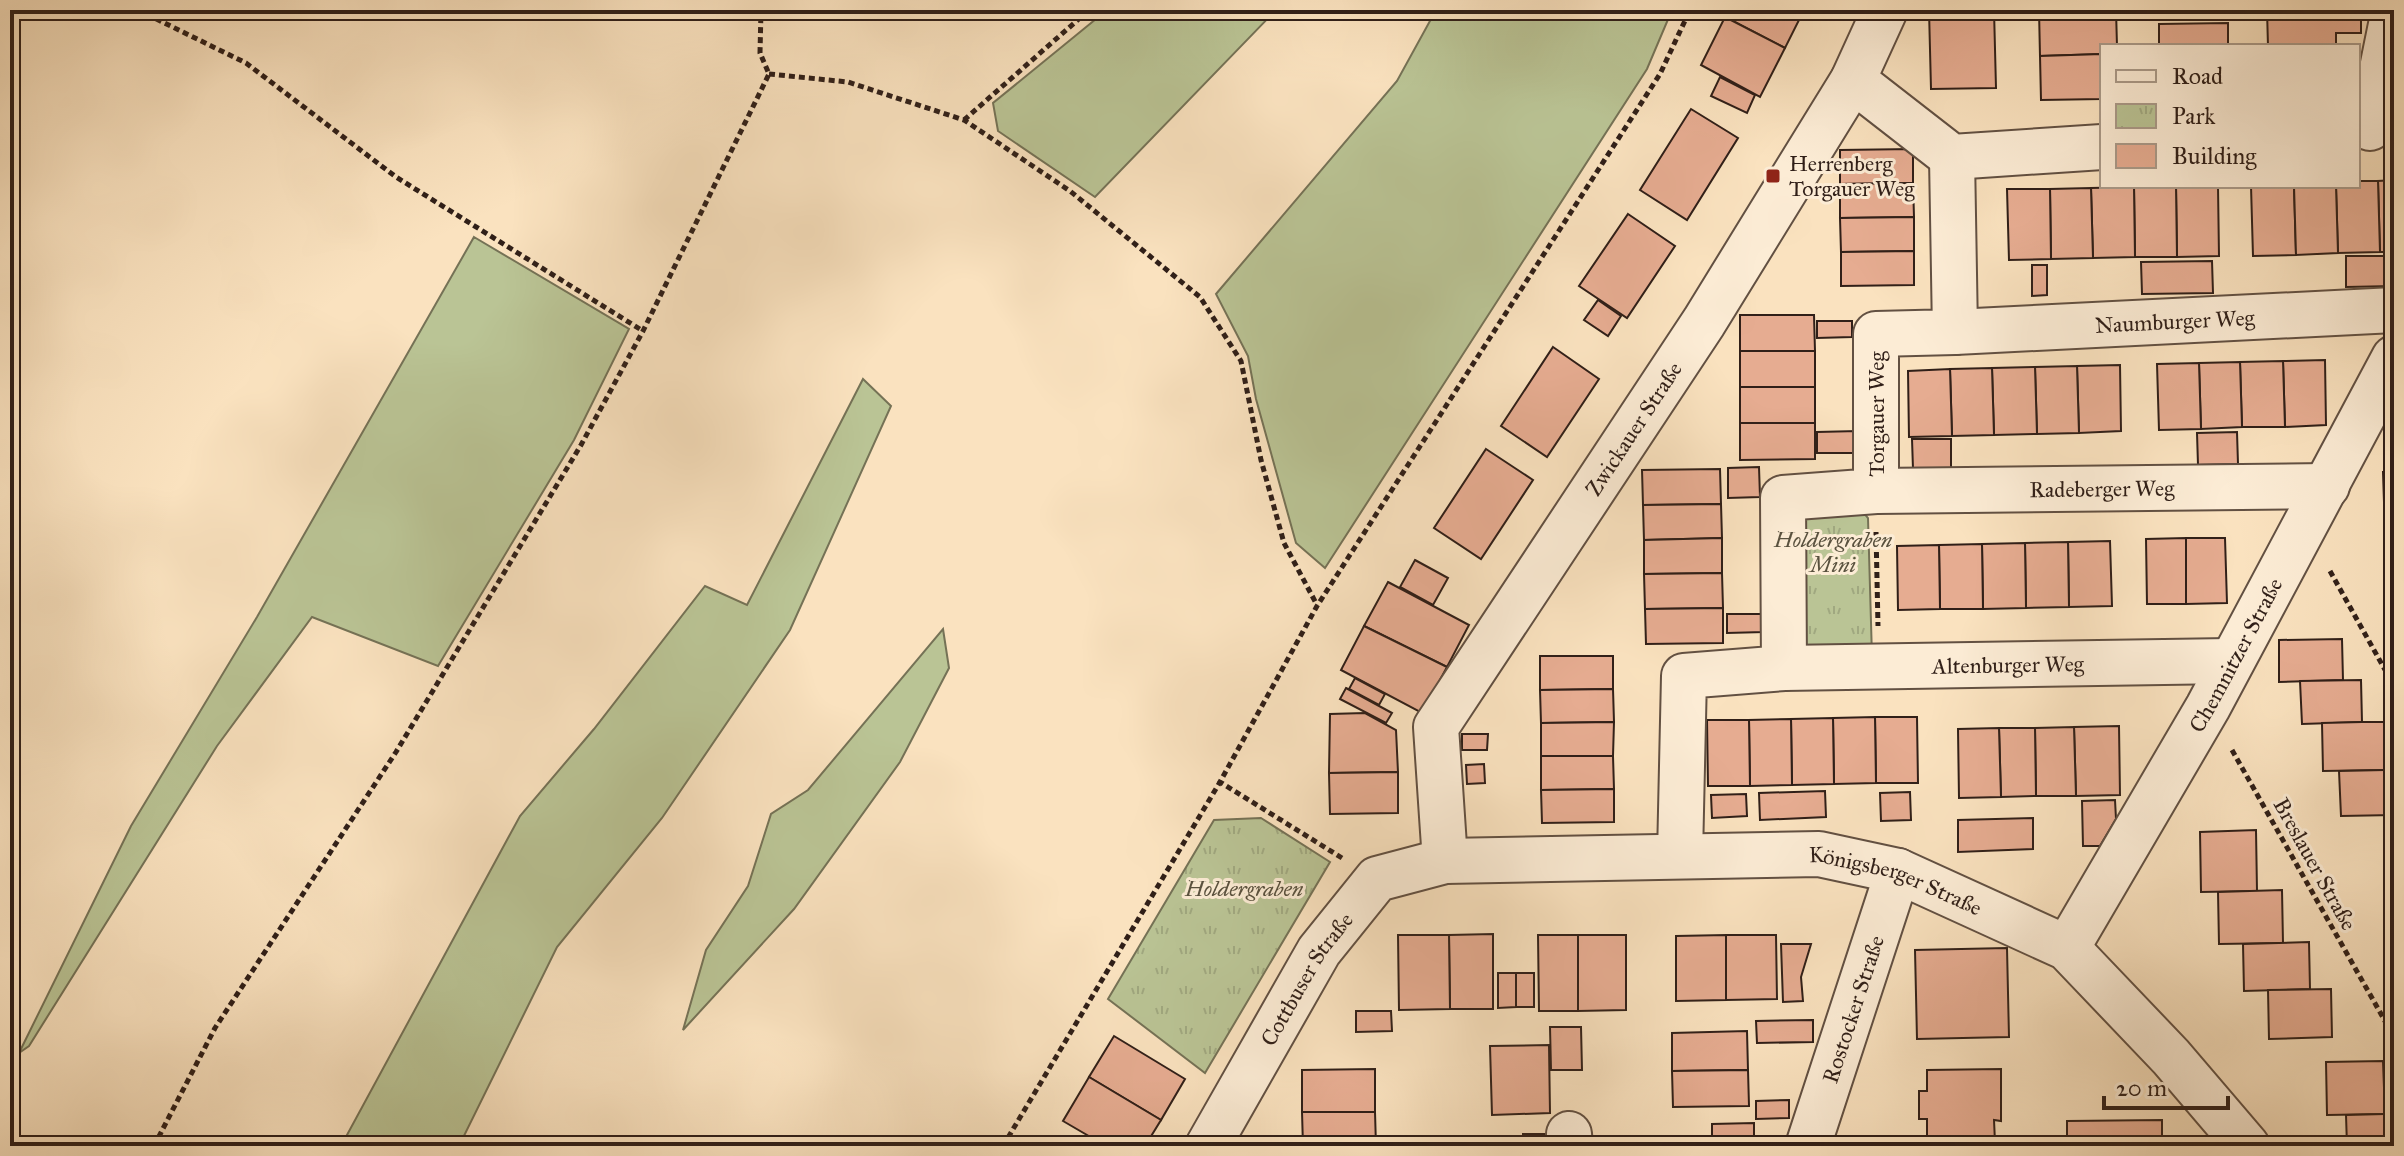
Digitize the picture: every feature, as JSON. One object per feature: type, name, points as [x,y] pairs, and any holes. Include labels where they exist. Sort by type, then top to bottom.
[{"type":"street","name":"Zwickauer Straße","points":[[1445,861],[1436,727],[1704,322],[1853,80],[1885,10]]},
{"type":"street","points":[[2374,129],[2394,10]]},
{"type":"street","points":[[1853,80],[1952,157],[2100,147]]},
{"type":"street","points":[[1952,157],[1955,332]]},
{"type":"street","name":"Naumburger Weg","points":[[1955,332],[2394,310]]},
{"type":"street","name":"Torgauer Weg","points":[[1784,668],[1783,498],[1876,491],[1876,334],[1955,332]]},
{"type":"street","name":"Chemnitzer Straße","points":[[2067,948],[2208,707],[2394,358]]},
{"type":"street","name":"Radeberger Weg","points":[[1876,491],[2327,486]]},
{"type":"street","name":"Altenburger Weg","points":[[1784,668],[2230,661]]},
{"type":"street","points":[[1680,856],[1684,676],[1784,668]]},
{"type":"street","name":"Königsberger Straße","points":[[1445,861],[1819,854],[1898,871],[2067,948],[2171,1057],[2247,1146]]},
{"type":"street","points":[[1377,879],[1445,861]]},
{"type":"street","name":"Rostocker Straße","points":[[1808,1146],[1898,871]]},
{"type":"street","name":"Cottbuser Straße","points":[[1208,1146],[1319,951],[1377,879]]},
{"type":"path","points":[[138,10],[246,63],[396,177],[643,331]]},
{"type":"path","points":[[154,1146],[215,1028],[396,752],[581,445],[643,331],[769,74],[760,53],[761,10]]},
{"type":"path","points":[[964,120],[1089,10]]},
{"type":"path","points":[[1003,1146],[1220,782],[1317,606],[1660,74],[1690,10]]},
{"type":"path","points":[[769,74],[848,82],[964,120],[1070,191],[1200,297],[1241,361],[1261,460],[1284,543],[1317,606]]},
{"type":"path","points":[[1876,491],[1879,667]]},
{"type":"path","points":[[2305,528],[2394,686]]},
{"type":"path","name":"Breslauer Straße","points":[[2208,707],[2394,1037]]},
{"type":"path","points":[[1220,782],[1377,879]]},
{"type":"green space","points":[[1107,10],[1276,10],[1095,197],[998,131],[993,103]]},
{"type":"green space","points":[[1436,10],[1672,10],[1647,69],[1325,568],[1296,543],[1256,399],[1248,356],[1216,294],[1397,81]]},
{"type":"green space","points":[[474,237],[629,329],[574,440],[438,666],[312,617],[217,746],[29,1046],[19,1053],[131,826],[257,617]]},
{"type":"green space","points":[[863,379],[891,406],[790,630],[662,818],[557,947],[459,1146],[341,1146],[520,816],[594,729],[705,586],[747,605]]},
{"type":"green space","name":"Holdergraben Mini","points":[[1863,512],[1868,518],[1872,657],[1801,649],[1803,516]]},
{"type":"green space","points":[[943,629],[949,668],[900,762],[794,909],[683,1030],[706,950],[748,886],[771,814],[808,790]]},
{"type":"green space","name":"Holdergraben","points":[[1261,818],[1330,862],[1205,1073],[1108,999],[1214,820]]},
{"type":"building","points":[[1729,10],[1804,10],[1785,48],[1725,17]]},
{"type":"building","points":[[1929,10],[1994,10],[1996,88],[1931,89]]},
{"type":"building","points":[[2039,10],[2116,10],[2117,44],[2100,44],[2100,54],[2040,56]]},
{"type":"building","points":[[2267,10],[2361,10],[2361,33],[2336,33],[2336,44],[2268,44]]},
{"type":"building","points":[[1725,17],[1785,48],[1760,97],[1701,65]]},
{"type":"building","points":[[2228,23],[2228,44],[2159,44],[2159,24]]},
{"type":"building","points":[[2100,54],[2100,99],[2041,100],[2040,56]]},
{"type":"building","points":[[1720,77],[1755,95],[1747,113],[1711,96]]},
{"type":"building","points":[[1691,109],[1738,138],[1687,220],[1640,190]]},
{"type":"building","points":[[1913,149],[1913,183],[1840,184],[1840,150]]},
{"type":"building","points":[[2394,180],[2394,252],[2380,252],[2378,181]]},
{"type":"building","points":[[2360,181],[2378,181],[2380,252],[2338,253],[2336,188],[2360,188]]},
{"type":"building","points":[[1913,183],[1914,217],[1840,218],[1840,184]]},
{"type":"building","points":[[2091,188],[2134,188],[2135,257],[2093,258]]},
{"type":"building","points":[[2091,188],[2093,258],[2051,259],[2050,189]]},
{"type":"building","points":[[2134,188],[2176,188],[2177,257],[2135,257]]},
{"type":"building","points":[[2176,188],[2218,188],[2219,256],[2177,257]]},
{"type":"building","points":[[2251,188],[2294,188],[2296,255],[2253,256]]},
{"type":"building","points":[[2294,188],[2336,188],[2338,253],[2296,255]]},
{"type":"building","points":[[2007,189],[2050,189],[2051,259],[2009,260]]},
{"type":"building","points":[[1628,214],[1675,246],[1627,318],[1579,286]]},
{"type":"building","points":[[1914,217],[1914,251],[1841,252],[1840,218]]},
{"type":"building","points":[[1914,251],[1914,285],[1841,286],[1841,252]]},
{"type":"building","points":[[2346,256],[2394,256],[2394,286],[2346,287]]},
{"type":"building","points":[[2212,261],[2213,293],[2142,294],[2141,262]]},
{"type":"building","points":[[2032,265],[2047,265],[2047,295],[2032,296]]},
{"type":"building","points":[[1598,300],[1621,316],[1608,336],[1584,320]]},
{"type":"building","points":[[1740,315],[1814,315],[1815,351],[1740,351]]},
{"type":"building","points":[[1817,321],[1852,321],[1852,337],[1817,338]]},
{"type":"building","points":[[1553,347],[1599,379],[1547,457],[1501,426]]},
{"type":"building","points":[[1740,351],[1815,351],[1815,387],[1740,387]]},
{"type":"building","points":[[2325,360],[2326,425],[2285,427],[2283,361]]},
{"type":"building","points":[[2283,361],[2285,427],[2242,427],[2240,362]]},
{"type":"building","points":[[2240,362],[2242,427],[2201,429],[2199,363]]},
{"type":"building","points":[[2199,363],[2201,429],[2159,430],[2157,364]]},
{"type":"building","points":[[2120,365],[2121,431],[2079,433],[2077,366]]},
{"type":"building","points":[[2077,366],[2079,433],[2037,434],[2035,367]]},
{"type":"building","points":[[2035,367],[2037,434],[1994,435],[1992,368]]},
{"type":"building","points":[[1992,368],[1994,435],[1952,436],[1950,369]]},
{"type":"building","points":[[1950,369],[1952,436],[1909,437],[1908,371]]},
{"type":"building","points":[[1740,387],[1815,387],[1815,423],[1740,423]]},
{"type":"building","points":[[1740,423],[1815,423],[1815,459],[1740,460]]},
{"type":"building","points":[[1858,431],[1858,453],[1817,453],[1817,432]]},
{"type":"building","points":[[2237,432],[2238,464],[2198,465],[2197,433]]},
{"type":"building","points":[[1912,439],[1951,439],[1951,469],[1913,469]]},
{"type":"building","points":[[1486,449],[1533,480],[1481,559],[1434,528]]},
{"type":"building","points":[[1759,467],[1760,497],[1728,498],[1728,468]]},
{"type":"building","points":[[1720,469],[1721,504],[1643,505],[1642,470]]},
{"type":"building","points":[[2383,472],[2394,472],[2394,532],[2385,532]]},
{"type":"building","points":[[1721,504],[1722,538],[1644,540],[1643,505]]},
{"type":"building","points":[[1722,538],[1722,573],[1644,574],[1644,540]]},
{"type":"building","points":[[2186,538],[2225,538],[2227,603],[2186,604]]},
{"type":"building","points":[[2186,538],[2186,604],[2147,604],[2146,539]]},
{"type":"building","points":[[2110,541],[2112,606],[2069,607],[2068,542]]},
{"type":"building","points":[[2068,542],[2069,607],[2026,608],[2025,543]]},
{"type":"building","points":[[2025,543],[2026,608],[1983,609],[1982,544]]},
{"type":"building","points":[[1982,544],[1983,609],[1940,609],[1939,545]]},
{"type":"building","points":[[1939,545],[1940,609],[1898,610],[1897,546]]},
{"type":"building","points":[[1415,560],[1448,578],[1433,605],[1400,587]]},
{"type":"building","points":[[1722,573],[1723,608],[1645,609],[1644,574]]},
{"type":"building","points":[[1388,582],[1469,625],[1447,667],[1364,626]]},
{"type":"building","points":[[1723,608],[1723,643],[1646,644],[1645,609]]},
{"type":"building","points":[[1727,614],[1764,614],[1764,632],[1727,633]]},
{"type":"building","points":[[1364,626],[1447,667],[1422,713],[1341,670]]},
{"type":"building","points":[[2342,639],[2343,680],[2279,682],[2279,640]]},
{"type":"building","points":[[1540,656],[1613,656],[1613,689],[1540,690]]},
{"type":"building","points":[[1355,678],[1385,694],[1379,705],[1349,689]]},
{"type":"building","points":[[2361,680],[2362,722],[2302,724],[2300,681]]},
{"type":"building","points":[[1346,688],[1392,713],[1386,723],[1340,699]]},
{"type":"building","points":[[1613,689],[1614,722],[1541,723],[1540,690]]},
{"type":"building","points":[[1365,713],[1396,730],[1398,772],[1329,773],[1330,714]]},
{"type":"building","points":[[1875,717],[1917,717],[1918,783],[1876,783]]},
{"type":"building","points":[[1875,717],[1876,783],[1834,784],[1833,718]]},
{"type":"building","points":[[1833,718],[1834,784],[1792,785],[1791,719]]},
{"type":"building","points":[[1791,719],[1792,785],[1750,786],[1749,720]]},
{"type":"building","points":[[1707,720],[1749,720],[1750,786],[1708,786]]},
{"type":"building","points":[[1614,722],[1613,756],[1541,756],[1541,723]]},
{"type":"building","points":[[2384,722],[2385,770],[2323,771],[2322,723]]},
{"type":"building","points":[[2119,726],[2120,795],[2076,796],[2074,727]]},
{"type":"building","points":[[2074,727],[2076,796],[2036,796],[2035,728]]},
{"type":"building","points":[[1999,728],[2035,728],[2036,796],[2001,797]]},
{"type":"building","points":[[1999,728],[2001,797],[1959,798],[1958,729]]},
{"type":"building","points":[[1462,734],[1488,734],[1487,750],[1462,750]]},
{"type":"building","points":[[1541,756],[1613,756],[1614,789],[1541,790]]},
{"type":"building","points":[[1484,764],[1485,783],[1467,784],[1466,765]]},
{"type":"building","points":[[2394,770],[2394,815],[2341,816],[2339,771]]},
{"type":"building","points":[[1398,772],[1398,813],[1330,814],[1329,773]]},
{"type":"building","points":[[1614,789],[1614,822],[1542,823],[1541,790]]},
{"type":"building","points":[[1825,791],[1826,817],[1760,820],[1759,793]]},
{"type":"building","points":[[1910,792],[1911,820],[1881,821],[1880,793]]},
{"type":"building","points":[[1746,794],[1747,816],[1712,818],[1711,795]]},
{"type":"building","points":[[2115,800],[2116,819],[2100,846],[2083,846],[2082,801]]},
{"type":"building","points":[[2033,818],[2033,849],[1958,852],[1958,820]]},
{"type":"building","points":[[2256,830],[2257,891],[2201,892],[2200,832]]},
{"type":"building","points":[[2282,890],[2283,943],[2219,944],[2218,892]]},
{"type":"building","points":[[1493,934],[1493,1009],[1450,1009],[1449,935]]},
{"type":"building","points":[[1398,935],[1449,935],[1450,1009],[1399,1010]]},
{"type":"building","points":[[1538,935],[1578,935],[1578,1011],[1539,1011]]},
{"type":"building","points":[[1578,935],[1626,935],[1626,1010],[1578,1011]]},
{"type":"building","points":[[1726,935],[1726,1000],[1676,1001],[1676,936]]},
{"type":"building","points":[[1726,935],[1776,935],[1777,999],[1726,1000]]},
{"type":"building","points":[[2309,942],[2310,989],[2244,991],[2243,944]]},
{"type":"building","points":[[1781,944],[1811,944],[1801,977],[1803,1001],[1783,1002]]},
{"type":"building","points":[[2007,948],[2009,1037],[1917,1039],[1915,950]]},
{"type":"building","points":[[1498,973],[1516,973],[1516,1007],[1498,1008]]},
{"type":"building","points":[[1516,973],[1534,973],[1534,1007],[1516,1007]]},
{"type":"building","points":[[2331,989],[2332,1037],[2269,1039],[2268,990]]},
{"type":"building","points":[[1356,1011],[1391,1011],[1392,1031],[1356,1032]]},
{"type":"building","points":[[1813,1020],[1813,1042],[1757,1043],[1756,1021]]},
{"type":"building","points":[[1550,1027],[1581,1027],[1582,1070],[1551,1070]]},
{"type":"building","points":[[1747,1031],[1748,1070],[1672,1071],[1672,1033]]},
{"type":"building","points":[[1114,1036],[1185,1079],[1161,1120],[1089,1077]]},
{"type":"building","points":[[1549,1045],[1550,1113],[1492,1115],[1490,1046]]},
{"type":"building","points":[[2383,1061],[2385,1114],[2327,1115],[2326,1062]]},
{"type":"building","points":[[1375,1069],[1375,1112],[1302,1112],[1302,1070]]},
{"type":"building","points":[[2001,1069],[2001,1121],[1994,1120],[1995,1142],[1927,1143],[1927,1119],[1919,1119],[1919,1091],[1927,1091],[1927,1070]]},
{"type":"building","points":[[1748,1070],[1749,1106],[1673,1107],[1672,1071]]},
{"type":"building","points":[[1089,1077],[1161,1120],[1145,1146],[1106,1146],[1063,1121]]},
{"type":"building","points":[[1789,1100],[1789,1118],[1756,1119],[1756,1101]]},
{"type":"building","points":[[1302,1112],[1375,1112],[1376,1146],[1303,1146]]},
{"type":"building","points":[[2394,1114],[2394,1146],[2347,1146],[2346,1115]]},
{"type":"building","points":[[2162,1120],[2162,1146],[2067,1146],[2067,1121]]},
{"type":"building","points":[[1754,1123],[1754,1139],[1712,1140],[1712,1124]]},
{"type":"building","points":[[1523,1134],[1557,1134],[1558,1146],[1523,1146]]},
{"type":"building","points":[[1720,1140],[1720,1146],[1668,1146],[1668,1141]]},
{"type":"place","name":"Herrenberg Torgauer Weg","points":[[1773,176]]}]
